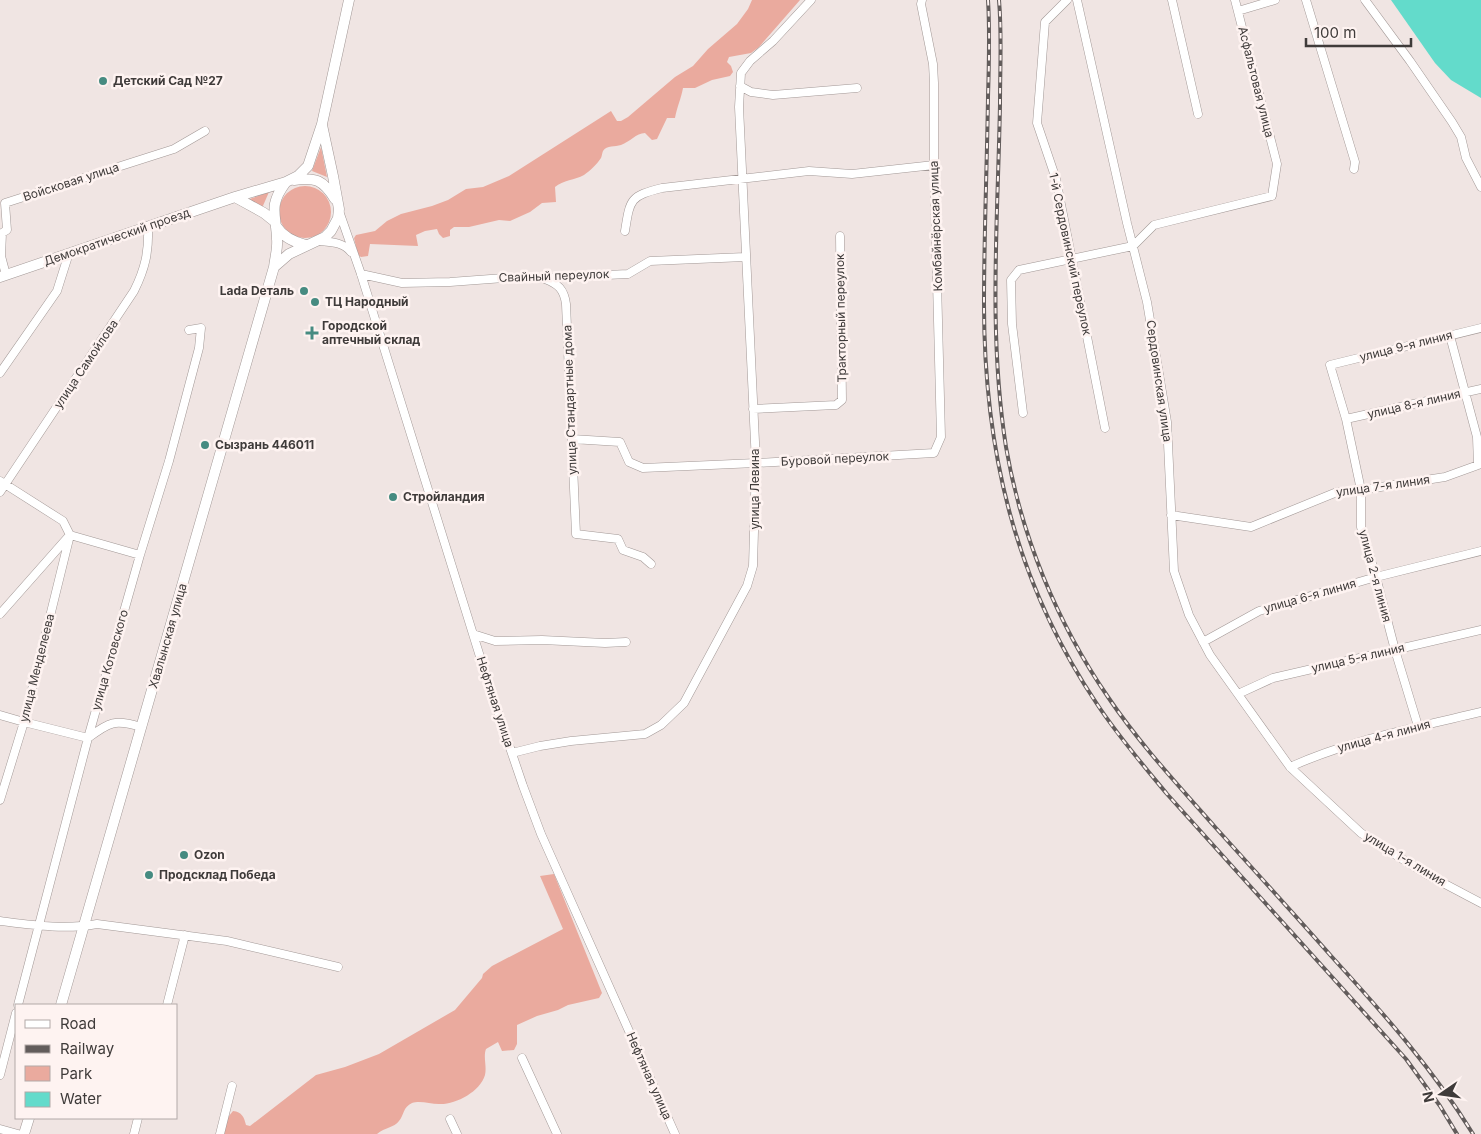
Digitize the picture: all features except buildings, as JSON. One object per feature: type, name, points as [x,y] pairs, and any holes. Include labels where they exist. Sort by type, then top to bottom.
[{"type":"main road","points":[[275,223],[274,208],[276,198],[288,182],[298,176],[308,166],[322,124],[349,0]]},
{"type":"main road","points":[[274,266],[290,254],[318,241],[331,231],[338,218],[333,176],[322,124]]},
{"type":"main road","points":[[288,182],[306,179],[318,181],[327,186],[338,206]]},
{"type":"main road","name":"Демократический проезд","points":[[3,276],[235,197],[288,182]]},
{"type":"main road","points":[[235,197],[264,213],[275,223],[279,231],[286,238],[295,243],[306,245]]},
{"type":"main road","name":"Хвалынская улица","points":[[61,1004],[274,266],[278,241],[275,223]]},
{"type":"main road","points":[[24,1134],[29,1119]]},
{"type":"street","name":"улица Левина","points":[[512,753],[571,741],[645,734],[661,725],[684,703],[747,586],[753,566],[756,463],[738,107],[741,73],[750,61],[773,41],[810,0]]},
{"type":"street","name":"Комбайнёрская улица","points":[[922,0],[921,4],[934,83],[934,165],[941,437],[934,453]]},
{"type":"street","name":"1-й Сердовинский переулок","points":[[1067,0],[1045,22],[1037,123],[1056,179],[1105,428]]},
{"type":"street","name":"Сердовинская улица","points":[[1077,0],[1147,302],[1167,422],[1174,571],[1189,616],[1210,655],[1290,767]]},
{"type":"street","points":[[1172,0],[1198,114]]},
{"type":"street","name":"Асфальтовая улица","points":[[1133,246],[1154,225],[1272,196],[1277,164],[1235,0]]},
{"type":"street","points":[[1238,11],[1275,0]]},
{"type":"street","points":[[1306,0],[1355,162],[1354,169]]},
{"type":"street","points":[[1365,0],[1452,122],[1461,137],[1466,158],[1481,186]]},
{"type":"street","points":[[740,86],[751,92],[773,95],[857,88]]},
{"type":"street","name":"Войсковая улица","points":[[3,276],[0,256],[2,233],[7,230],[5,203],[174,149],[205,131]]},
{"type":"street","points":[[625,231],[629,206],[641,193],[662,188],[809,171],[852,174],[934,165]]},
{"type":"street","name":"Нефтяная улица","points":[[338,206],[473,634],[541,834],[675,1134]]},
{"type":"street","name":"улица Самойлова","points":[[0,492],[3,482],[134,291],[144,272],[149,244],[148,227]]},
{"type":"street","name":"Тракторный переулок","points":[[753,409],[836,404],[842,400],[840,236]]},
{"type":"street","points":[[318,241],[334,242],[346,246],[354,255]]},
{"type":"street","points":[[1023,413],[1012,324],[1011,280],[1019,270],[1133,246]]},
{"type":"street","points":[[0,373],[57,290],[69,253]]},
{"type":"street","name":"Свайный переулок","points":[[361,274],[402,282],[543,278],[628,274],[650,261],[745,257]]},
{"type":"street","name":"улица Стандартные дома","points":[[543,278],[557,284],[565,296],[576,534],[618,539],[623,550],[643,557],[651,564]]},
{"type":"street","name":"улица Котовского","points":[[18,1004],[88,738],[140,555],[170,461],[202,331],[201,328],[189,330]]},
{"type":"street","name":"улица 9-я линия","points":[[1330,365],[1481,328]]},
{"type":"street","points":[[1450,336],[1477,438],[1479,465]]},
{"type":"street","name":"улица 2-я линия","points":[[1330,365],[1346,419],[1361,490],[1361,527],[1418,726]]},
{"type":"street","name":"улица 8-я линия","points":[[1346,419],[1481,389]]},
{"type":"street","name":"Буровой переулок","points":[[572,439],[620,442],[629,462],[643,468],[934,453]]},
{"type":"street","name":"улица 7-я линия","points":[[1171,514],[1251,528],[1337,492],[1445,477],[1479,465]]},
{"type":"street","points":[[3,482],[63,521],[70,535],[140,555]]},
{"type":"street","points":[[0,614],[70,535]]},
{"type":"street","name":"улица Менделеева","points":[[0,800],[2,786],[24,722],[70,535]]},
{"type":"street","name":"улица 6-я линия","points":[[1203,642],[1259,611],[1376,577],[1481,551]]},
{"type":"street","name":"улица 5-я линия","points":[[1238,694],[1273,678],[1481,630]]},
{"type":"street","points":[[473,634],[496,641],[626,642]]},
{"type":"street","name":"улица 4-я линия","points":[[1290,767],[1320,754],[1418,726],[1481,712]]},
{"type":"street","points":[[0,715],[88,738],[107,724],[120,723],[141,727]]},
{"type":"street","name":"улица 1-я линия","points":[[1290,767],[1361,833],[1426,874],[1481,903]]},
{"type":"street","points":[[0,921],[39,926],[84,926],[97,924],[185,935],[227,941],[338,967]]},
{"type":"street","points":[[167,1004],[185,935]]},
{"type":"street","points":[[0,1075],[15,1017]]},
{"type":"street","points":[[522,1058],[557,1134]]},
{"type":"street","points":[[220,1134],[232,1086]]},
{"type":"street","points":[[134,1134],[138,1119]]},
{"type":"street","points":[[450,1119],[457,1134]]},
{"type":"street","points":[[0,1129],[18,1134]]},
{"type":"green space","points":[[752,0],[800,0],[759,47],[751,53],[729,57],[727,62],[733,72],[730,76],[712,80],[695,88],[683,88],[675,118],[667,118],[657,139],[652,140],[645,133],[642,133],[621,145],[607,148],[603,151],[599,160],[586,173],[555,187],[556,202],[542,203],[530,212],[510,221],[499,220],[469,227],[454,227],[450,230],[450,236],[443,238],[437,229],[425,231],[416,235],[418,246],[370,244],[368,256],[361,257],[358,255],[354,238],[356,235],[375,231],[387,221],[401,214],[432,206],[448,200],[466,189],[483,187],[509,176],[611,111],[617,121],[628,117],[675,77],[693,66],[708,49],[737,24]]},
{"type":"green space","points":[[321,147],[327,177],[312,171]]},
{"type":"green space","points":[[300,186],[310,186],[324,193],[331,207],[331,217],[324,231],[310,238],[300,238],[290,234],[283,227],[279,217],[279,207],[283,197],[290,190]]},
{"type":"green space","points":[[269,192],[262,208],[247,200]]},
{"type":"green space","points":[[554,874],[602,993],[599,998],[568,1005],[517,1025],[517,1044],[514,1050],[502,1051],[498,1042],[486,1049],[485,1075],[478,1087],[472,1092],[459,1100],[445,1104],[412,1103],[404,1111],[397,1123],[377,1134],[221,1134],[225,1121],[233,1111],[241,1114],[246,1125],[250,1126],[316,1075],[345,1067],[379,1054],[455,1010],[482,978],[483,974],[492,966],[563,929],[540,876]]},
{"type":"water","points":[[1391,0],[1481,0],[1481,98],[1451,80],[1435,63]]},
{"type":"railway","points":[[988,0],[989,61],[985,226],[985,358],[990,411],[998,463],[1010,513],[1025,562],[1045,611],[1069,658],[1097,704],[1131,750],[1167,794],[1406,1059],[1440,1106],[1457,1134]]},
{"type":"railway","points":[[999,0],[1001,39],[996,318],[1000,404],[1006,447],[1021,513],[1031,545],[1057,609],[1090,669],[1108,697],[1159,764],[1388,1020],[1424,1064],[1473,1134]]},
{"type":"place","name":"Детский Сад №27","points":[[103,81]]},
{"type":"place","name":"Lada Dеталь","points":[[304,291]]},
{"type":"place","name":"ТЦ Народный","points":[[315,302]]},
{"type":"place","name":"Городской аптечный склад","points":[[312,333]]},
{"type":"place","name":"Сызрань 446011","points":[[205,445]]},
{"type":"place","name":"Стройландия","points":[[393,497]]},
{"type":"place","name":"Ozon","points":[[184,855]]},
{"type":"place","name":"Продсклад Победа","points":[[149,875]]}]
